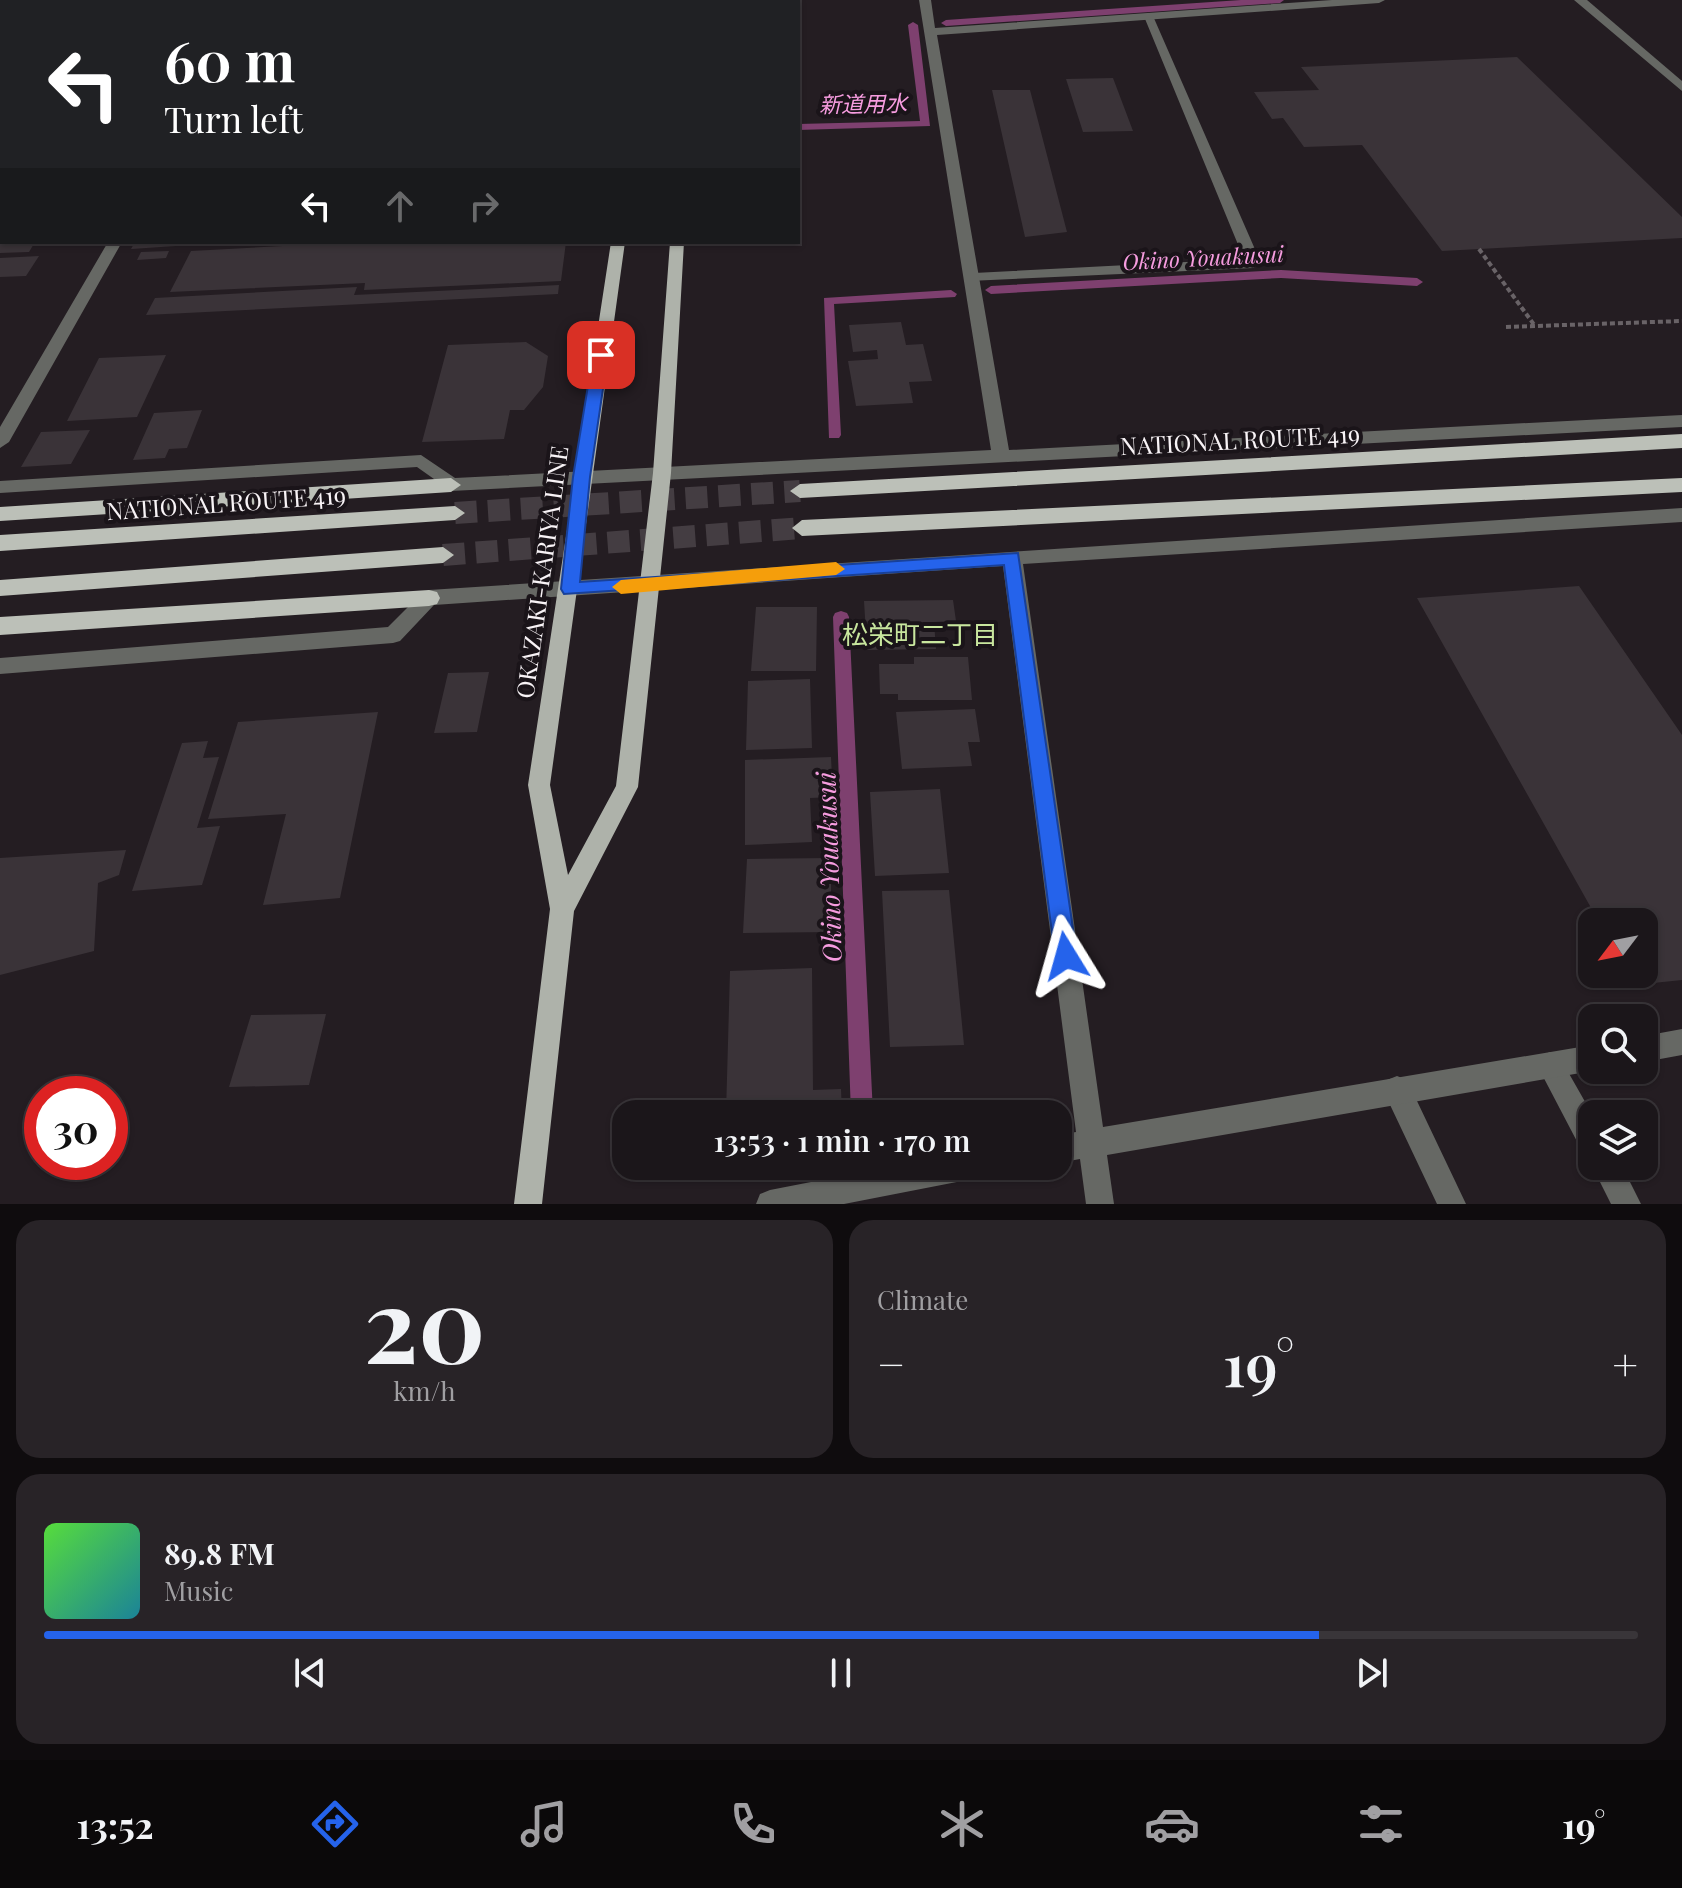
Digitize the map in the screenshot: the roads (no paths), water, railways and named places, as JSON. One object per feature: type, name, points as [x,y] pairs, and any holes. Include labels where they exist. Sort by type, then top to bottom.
[{"type":"highway","name":"NATIONAL ROUTE 419","points":[[800,491],[1682,441]]},
{"type":"highway","points":[[0,514],[451,485]]},
{"type":"highway","points":[[802,528],[1682,485]]},
{"type":"highway","name":"NATIONAL ROUTE 419","points":[[0,543],[455,513]]},
{"type":"highway","points":[[0,588],[443,555]]},
{"type":"highway","points":[[0,626],[429,598]]},
{"type":"main road","name":"OKAZAKI-KARIYA LINE","points":[[528,1204],[562,909],[539,785],[570,589],[582,477],[618,244]]},
{"type":"main road","name":"OKAZAKI-KARIYA LINE","points":[[562,909],[627,787],[662,473],[677,244]]},
{"type":"street","points":[[925,0],[974,278],[1001,456]]},
{"type":"street","points":[[930,32],[1379,0]]},
{"type":"street","points":[[1580,0],[1682,87]]},
{"type":"street","points":[[974,278],[1253,263],[1147,16]]},
{"type":"street","points":[[0,442],[114,244]]},
{"type":"street","points":[[0,487],[421,461],[451,485],[1682,421]]},
{"type":"street","points":[[0,666],[393,635],[429,598],[649,586],[861,566],[1682,515]]},
{"type":"street","points":[[1012,558],[1100,1204]]},
{"type":"street","points":[[1658,1046],[1682,1042]]},
{"type":"street","points":[[1072,1146],[1578,1060]]},
{"type":"street","points":[[1550,1065],[1578,1116]]},
{"type":"street","points":[[1397,1090],[1452,1204]]},
{"type":"street","points":[[770,1204],[894,1180]]},
{"type":"street","points":[[1614,1180],[1627,1204]]},
{"type":"waterway","name":"新道用水","points":[[946,23],[1280,0]]},
{"type":"waterway","name":"新道用水","points":[[800,127],[926,124],[913,25]]},
{"type":"waterway","name":"Okino Youakusui","points":[[991,290],[1281,274],[1417,282]]},
{"type":"waterway","name":"Okino Youakusui","points":[[834,435],[828,301],[951,294]]},
{"type":"waterway","name":"Okino Youakusui","points":[[841,617],[861,1100]]},
{"type":"tunnel","points":[[455,513],[800,491]]},
{"type":"tunnel","points":[[443,555],[802,528]]},
{"type":"district","name":"松栄町二丁目","points":[[920,633]]}]
